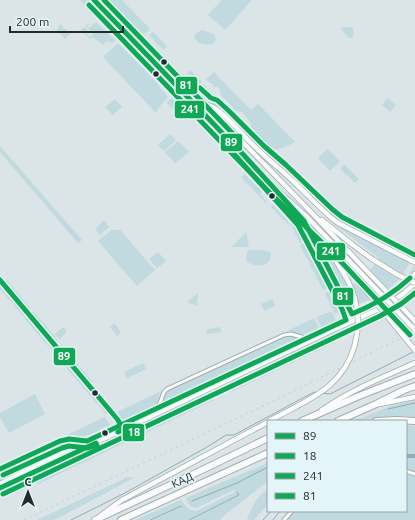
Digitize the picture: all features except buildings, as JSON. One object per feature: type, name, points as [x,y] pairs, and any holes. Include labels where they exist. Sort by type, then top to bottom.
[{"type":"highway","points":[[304,420],[415,374]]},
{"type":"highway","points":[[340,420],[415,386]]},
{"type":"highway","name":"КАД","points":[[94,520],[267,438]]},
{"type":"highway","name":"КАД","points":[[121,520],[267,453]]},
{"type":"main road","points":[[94,0],[276,189],[334,244],[415,330]]},
{"type":"main road","points":[[104,0],[284,184],[415,321]]},
{"type":"main road","points":[[206,104],[213,106],[338,223],[415,262]]},
{"type":"main road","points":[[232,142],[234,154],[298,225],[342,308],[347,321]]},
{"type":"main road","points":[[288,199],[293,210],[373,298],[415,350]]},
{"type":"main road","points":[[0,484],[87,442],[122,428],[158,408],[306,338],[347,321],[377,311],[402,296],[415,283],[379,264],[312,213]]},
{"type":"main road","points":[[270,420],[329,386],[343,370],[354,348],[358,319],[355,299],[347,279],[326,245]]},
{"type":"main road","points":[[0,488],[347,321],[383,301],[399,290],[415,274]]},
{"type":"main road","points":[[316,414],[337,400],[415,363]]},
{"type":"main road","points":[[376,404],[415,397]]},
{"type":"main road","points":[[94,520],[122,500],[267,422]]},
{"type":"street","points":[[0,280],[112,413],[122,428]]},
{"type":"street","points":[[158,408],[164,392],[167,389],[284,334],[291,334],[306,338]]},
{"type":"street","points":[[0,469],[60,441],[69,439],[87,442]]},
{"type":"street","points":[[284,520],[291,512]]},
{"type":"shaded area","points":[[80,0],[86,0],[119,34],[117,38]]},
{"type":"shaded area","points":[[109,0],[122,0],[150,29],[146,33],[142,34]]},
{"type":"shaded area","points":[[222,0],[252,0],[225,30],[208,15]]},
{"type":"shaded area","points":[[96,22],[115,40],[114,42],[111,43],[106,41],[103,45],[92,37],[90,39],[81,30],[85,27],[88,30],[85,33],[90,37],[93,34],[86,26],[88,23],[89,24],[87,26],[89,28]]},
{"type":"shaded area","points":[[60,24],[70,34],[65,39],[57,30]]},
{"type":"shaded area","points":[[341,27],[352,27],[354,33],[352,38],[349,38]]},
{"type":"shaded area","points":[[202,30],[214,34],[216,39],[213,44],[202,44],[197,41],[194,37],[196,33]]},
{"type":"shaded area","points":[[153,32],[167,46],[163,50],[149,35]]},
{"type":"shaded area","points":[[125,40],[148,64],[145,67],[121,42]]},
{"type":"shaded area","points":[[117,44],[119,44],[158,84],[168,97],[156,113],[103,57]]},
{"type":"shaded area","points":[[190,70],[202,82],[198,86],[187,73]]},
{"type":"shaded area","points":[[214,72],[251,110],[258,104],[295,142],[283,148],[273,150],[251,127],[250,122],[242,112],[236,111],[221,96],[218,87],[214,87],[208,82],[206,79]]},
{"type":"shaded area","points":[[203,84],[272,156],[270,157],[197,89]]},
{"type":"shaded area","points":[[171,98],[189,116],[184,121],[167,103]]},
{"type":"shaded area","points":[[387,98],[396,105],[390,112],[382,105]]},
{"type":"shaded area","points":[[115,99],[122,107],[113,115],[105,107]]},
{"type":"shaded area","points":[[170,134],[176,140],[164,151],[158,145]]},
{"type":"shaded area","points":[[178,141],[189,152],[175,163],[165,152]]},
{"type":"shaded area","points":[[0,146],[82,240],[78,243],[0,152]]},
{"type":"shaded area","points":[[328,149],[340,161],[330,171],[318,158]]},
{"type":"shaded area","points":[[344,164],[359,179],[355,183],[340,169]]},
{"type":"shaded area","points":[[245,174],[262,192],[260,194],[267,202],[266,203],[241,177]]},
{"type":"shaded area","points":[[317,203],[340,214],[335,217]]},
{"type":"shaded area","points":[[273,205],[287,220],[290,226],[271,207]]},
{"type":"shaded area","points":[[343,216],[415,254],[412,258],[341,221]]},
{"type":"shaded area","points":[[328,218],[341,227],[410,263],[399,279],[387,290],[374,298],[344,308],[308,237],[311,233],[336,266],[348,288],[365,275],[379,258]]},
{"type":"shaded area","points":[[104,220],[109,227],[100,235],[95,229]]},
{"type":"shaded area","points":[[289,220],[298,230],[303,240],[300,243]]},
{"type":"shaded area","points":[[112,230],[120,230],[155,270],[137,286],[98,241]]},
{"type":"shaded area","points":[[246,232],[249,247],[232,247]]},
{"type":"shaded area","points":[[300,245],[307,245],[328,288],[323,290]]},
{"type":"shaded area","points":[[249,250],[266,251],[271,253],[271,257],[264,265],[255,265],[247,262],[246,257]]},
{"type":"shaded area","points":[[158,252],[166,261],[157,268],[149,259]]},
{"type":"shaded area","points":[[415,264],[414,272],[405,281],[386,297],[350,314],[348,314],[347,312],[349,311],[373,303],[388,295],[400,285]]},
{"type":"shaded area","points":[[7,280],[31,309],[29,310],[5,281]]},
{"type":"shaded area","points":[[0,284],[25,314],[23,316],[0,289]]},
{"type":"shaded area","points":[[330,291],[340,311],[335,314],[325,293]]},
{"type":"shaded area","points":[[198,293],[197,306],[187,302]]},
{"type":"shaded area","points":[[272,299],[275,306],[264,311],[261,304]]},
{"type":"shaded area","points":[[33,311],[58,340],[56,342],[31,312]]},
{"type":"shaded area","points":[[332,312],[336,321],[321,327],[316,317]]},
{"type":"shaded area","points":[[26,316],[59,354],[57,356],[24,318]]},
{"type":"shaded area","points":[[314,318],[319,328],[303,335],[287,331]]},
{"type":"shaded area","points":[[114,323],[121,332],[117,336],[110,327]]},
{"type":"shaded area","points":[[63,327],[66,330],[66,333],[59,339],[55,334]]},
{"type":"shaded area","points":[[220,327],[221,332],[207,334],[206,330]]},
{"type":"shaded area","points":[[339,331],[342,336],[333,343],[233,391],[229,382]]},
{"type":"shaded area","points":[[285,336],[297,338],[297,340],[162,403],[164,396],[168,391]]},
{"type":"shaded area","points":[[60,344],[92,381],[90,382],[58,346]]},
{"type":"shaded area","points":[[61,356],[108,413],[106,414],[58,358]]},
{"type":"shaded area","points":[[143,363],[146,369],[127,378],[124,372]]},
{"type":"shaded area","points":[[210,391],[214,400],[38,484],[33,475],[116,435],[117,437],[126,435],[140,429],[142,425],[163,415],[165,411]]},
{"type":"shaded area","points":[[159,392],[157,403],[154,407],[127,419],[122,419],[115,413]]},
{"type":"shaded area","points":[[35,394],[45,414],[9,433],[0,417],[0,413]]},
{"type":"shaded area","points":[[415,400],[415,418],[405,416],[356,420],[393,405]]},
{"type":"shaded area","points":[[105,417],[110,425],[100,430],[84,437],[67,435]]},
{"type":"shaded area","points":[[407,425],[415,426],[415,455],[407,455]]},
{"type":"shaded area","points":[[65,442],[77,443],[78,445],[0,482],[0,472]]},
{"type":"shaded area","points":[[407,458],[415,458],[415,473],[407,470]]},
{"type":"shaded area","points":[[267,463],[267,482],[220,520],[190,520],[239,495],[188,520],[151,520],[182,505],[148,520],[135,520],[181,500],[191,510],[196,511],[235,492],[234,490],[196,508],[190,505],[186,498]]},
{"type":"shaded area","points":[[407,473],[415,476],[415,520],[286,520],[293,512],[407,512]]},
{"type":"shaded area","points":[[128,477],[132,477],[132,479],[60,517],[53,520],[37,520]]},
{"type":"shaded area","points":[[267,490],[267,505],[254,520],[247,520],[253,507],[264,492]]},
{"type":"waterway","points":[[322,393],[330,394],[413,352]]},
{"type":"waterway","points":[[71,520],[125,493],[226,435],[234,435],[314,392],[317,393]]},
{"type":"waterway","points":[[388,409],[415,403]]},
{"type":"waterway","points":[[407,456],[415,456]]},
{"type":"waterway","points":[[192,501],[237,483],[267,468]]},
{"type":"waterway","points":[[189,520],[239,495],[237,492]]},
{"type":"waterway","points":[[150,520],[182,506]]},
{"type":"waterway","points":[[263,520],[270,512]]},
{"type":"waterway","points":[[273,520],[279,512]]},
{"type":"railway","points":[[24,520],[269,403],[415,331]]},
{"type":"transit line","name":"89","points":[[0,469],[60,441],[69,439],[87,441],[346,320],[342,309],[298,225],[234,154],[231,142],[94,0]]},
{"type":"transit line","name":"81","points":[[104,0],[236,137],[240,151],[304,221],[352,314],[383,299],[410,278]]},
{"type":"transit line","name":"241","points":[[89,5],[271,194],[329,249],[410,335]]},
{"type":"transit line","name":"81","points":[[200,88],[211,98],[217,100],[264,146],[342,217],[415,255]]},
{"type":"transit line","name":"89","points":[[0,280],[118,420],[123,430],[118,432]]},
{"type":"transit line","name":"18","points":[[3,494],[380,316],[401,304],[415,293]]},
{"type":"transit line","name":"89","points":[[0,488],[96,443]]},
{"type":"transit line","name":"18","points":[[3,475],[62,448],[69,446],[88,448],[97,445]]}]
